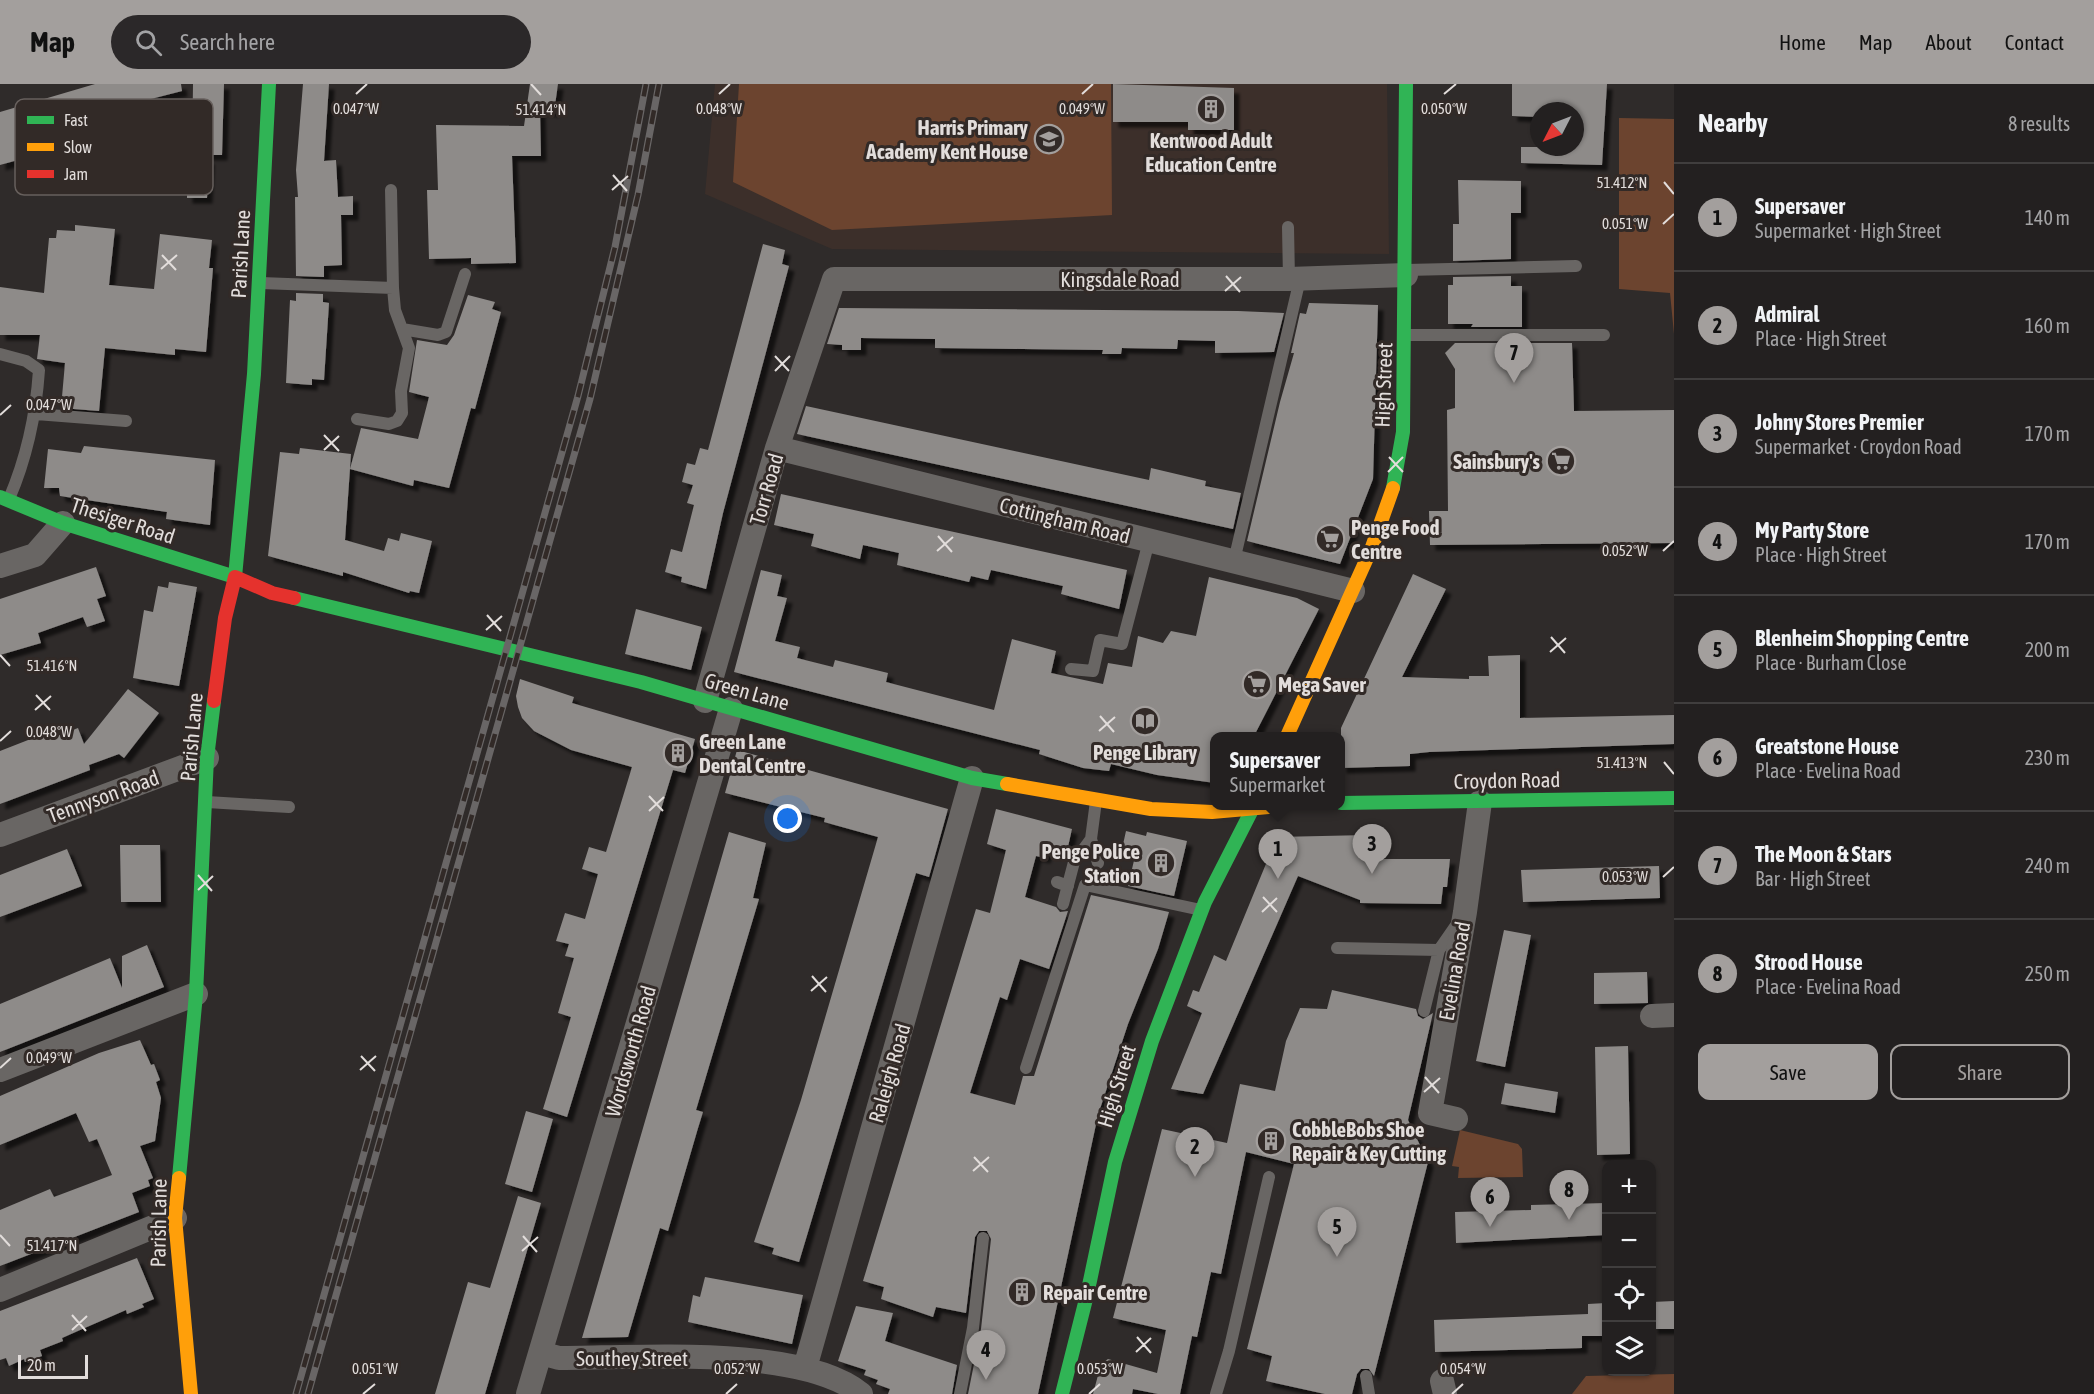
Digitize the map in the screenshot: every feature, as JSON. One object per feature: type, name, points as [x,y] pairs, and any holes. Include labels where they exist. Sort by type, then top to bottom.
[{"type":"main road","name":"Parish Lane","points":[[191,1394],[179,1289],[175,1218],[196,994],[207,802],[207,758],[225,618],[235,578],[254,374],[269,84]]},
{"type":"main road","name":"High Street","points":[[1289,732],[1372,548],[1393,486],[1403,432],[1406,84]]},
{"type":"main road","name":"Thesiger Road","points":[[4,499],[63,523],[235,578]]},
{"type":"main road","name":"Green Lane","points":[[235,578],[272,593],[641,682],[972,778],[1151,809],[1212,812],[1228,810]]},
{"type":"main road","name":"Croydon Road","points":[[1345,803],[1674,798]]},
{"type":"main road","name":"High Street","points":[[1062,1394],[1088,1295],[1115,1162],[1152,1041],[1202,910],[1252,810]]},
{"type":"street","name":"Kingsdale Road","points":[[834,279],[1294,279],[1406,273]]},
{"type":"street","name":"Torr Road","points":[[705,700],[777,448],[834,279]]},
{"type":"street","name":"Cottingham Road","points":[[777,448],[1353,591]]},
{"type":"street","points":[[0,566],[34,555],[63,523]]},
{"type":"street","name":"Wordsworth Road","points":[[528,1394],[731,709]]},
{"type":"street","name":"Tennyson Road","points":[[0,835],[207,758]]},
{"type":"street","name":"Raleigh Road","points":[[805,1368],[972,778]]},
{"type":"street","name":"Evelina Road","points":[[1456,1119],[1430,1113],[1465,912],[1480,802]]},
{"type":"street","points":[[0,1070],[196,994]]},
{"type":"street","points":[[0,1290],[175,1218]]},
{"type":"street","name":"Southey Street","points":[[541,1353],[559,1358],[748,1359],[805,1368],[861,1394]]},
{"type":"lane","points":[[357,419],[389,424],[400,418],[401,390],[409,348],[395,310],[391,190]]},
{"type":"lane","points":[[1234,561],[1294,279],[1288,227]]},
{"type":"lane","points":[[1406,273],[1576,266]]},
{"type":"lane","points":[[402,329],[438,335],[446,332],[465,274]]},
{"type":"lane","points":[[259,283],[393,288]]},
{"type":"lane","points":[[1405,335],[1604,335]]},
{"type":"lane","points":[[0,354],[26,361],[39,369],[36,414],[20,473],[4,499]]},
{"type":"lane","points":[[36,414],[126,421]]},
{"type":"lane","points":[[1071,669],[1093,670],[1100,640],[1122,644],[1149,541]]},
{"type":"lane","points":[[1096,800],[1091,839],[1098,863]]},
{"type":"lane","points":[[207,802],[289,807]]},
{"type":"lane","points":[[1063,904],[1062,884],[1074,862],[1091,839]]},
{"type":"lane","points":[[1026,1068],[1085,885],[1202,910]]},
{"type":"lane","points":[[1424,1011],[1439,950],[1465,912]]},
{"type":"lane","points":[[1336,948],[1439,950]]},
{"type":"lane","points":[[1216,1394],[1229,1351],[1269,1177]]},
{"type":"lane","points":[[960,1394],[973,1328],[983,1238]]},
{"type":"lane","points":[[1366,1376],[1369,1394]]},
{"type":"shaded area","name":"Harris Primary Academy Kent House","points":[[715,84],[1387,84],[1389,254],[832,249],[705,194]]},
{"type":"shaded area","points":[[739,84],[1111,84],[1112,215],[832,230],[733,182]]},
{"type":"shaded area","points":[[1619,118],[1674,119],[1674,334],[1670,293],[1619,289]]},
{"type":"shaded area","points":[[1460,1130],[1518,1144],[1522,1149],[1523,1177],[1458,1178],[1459,1167],[1452,1166]]},
{"type":"shaded area","points":[[1674,1374],[1674,1394],[1572,1394],[1586,1376]]},
{"type":"building","points":[[95,84],[181,84],[182,91],[151,99],[44,99]]},
{"type":"building","points":[[193,84],[224,84],[222,155],[213,155],[213,99],[193,99]]},
{"type":"building","points":[[303,84],[329,84],[324,161],[336,160],[338,197],[353,196],[353,215],[341,215],[342,265],[324,266],[324,277],[296,276],[295,197],[298,197],[296,170]]},
{"type":"building","points":[[530,84],[558,84],[554,112],[540,110],[541,156],[512,156],[516,263],[471,264],[471,258],[429,259],[427,190],[438,190],[436,125],[524,126]]},
{"type":"building","points":[[1113,84],[1234,88],[1234,130],[1188,130],[1188,122],[1113,122]]},
{"type":"building","points":[[1512,84],[1607,84],[1602,165],[1521,163],[1521,147],[1530,147],[1530,156],[1584,156],[1584,102],[1530,102],[1530,117],[1512,116]]},
{"type":"building","points":[[15,108],[15,161],[0,165],[0,112]]},
{"type":"building","points":[[1458,180],[1521,181],[1521,213],[1511,213],[1511,259],[1453,261],[1453,224],[1459,224]]},
{"type":"building","points":[[187,195],[207,195],[207,198],[187,198]]},
{"type":"building","points":[[75,225],[115,229],[109,285],[154,289],[160,234],[212,240],[209,268],[213,268],[206,352],[175,349],[175,355],[105,348],[99,411],[61,408],[65,363],[37,359],[40,335],[0,335],[0,287],[44,293],[49,238],[56,238],[57,230],[75,231]]},
{"type":"building","points":[[763,244],[785,250],[782,264],[789,266],[723,513],[706,589],[681,582],[682,577],[665,572],[671,549],[682,552],[694,505],[687,503],[693,485],[682,482],[687,463],[695,465],[700,448],[708,450]]},
{"type":"building","points":[[1511,276],[1511,286],[1522,286],[1522,327],[1471,327],[1473,324],[1448,324],[1448,285],[1453,285],[1453,277]]},
{"type":"building","points":[[296,293],[323,294],[323,302],[329,303],[324,380],[312,379],[312,385],[286,383],[290,300],[296,301]]},
{"type":"building","points":[[468,295],[495,302],[492,309],[501,312],[475,409],[471,408],[449,488],[414,480],[413,486],[350,469],[361,428],[418,439],[429,397],[409,392],[417,340],[447,345],[454,335]]},
{"type":"building","points":[[1309,303],[1378,305],[1373,479],[1340,564],[1247,541],[1294,353],[1291,353],[1300,313],[1306,314]]},
{"type":"building","points":[[839,308],[1284,313],[1274,352],[1215,353],[1215,341],[1178,340],[1177,349],[1122,348],[1121,354],[1102,354],[1103,350],[935,348],[935,339],[861,338],[861,350],[842,350],[842,345],[827,344]]},
{"type":"building","name":"Sainsbury's","points":[[1455,343],[1572,343],[1574,411],[1674,410],[1674,543],[1430,545],[1429,511],[1448,511],[1447,410],[1455,408],[1455,369],[1445,353]]},
{"type":"building","points":[[806,406],[1149,480],[1151,468],[1206,481],[1205,486],[1241,493],[1233,529],[797,434]]},
{"type":"building","points":[[84,446],[215,460],[210,525],[166,519],[167,512],[60,496],[59,488],[44,488],[48,449],[81,453]]},
{"type":"building","points":[[300,448],[351,454],[345,540],[384,551],[388,538],[399,541],[401,533],[432,541],[419,593],[410,591],[409,593],[343,572],[343,576],[268,556],[280,452],[299,454]]},
{"type":"building","points":[[781,494],[1127,570],[1119,609],[1061,594],[1063,586],[991,570],[988,580],[971,576],[969,582],[897,565],[899,553],[863,545],[860,559],[811,546],[814,534],[774,525]]},
{"type":"building","points":[[96,567],[106,596],[97,599],[105,621],[87,627],[83,617],[38,633],[41,643],[0,655],[0,599]]},
{"type":"building","points":[[761,570],[782,575],[777,596],[787,598],[775,641],[800,647],[797,658],[833,667],[835,660],[888,673],[886,682],[994,710],[1012,639],[1056,651],[1051,673],[1103,684],[1108,663],[1132,667],[1138,636],[1163,643],[1171,631],[1196,636],[1209,577],[1297,598],[1319,609],[1256,732],[1210,732],[1210,782],[1157,775],[1111,764],[1109,771],[1083,768],[1039,754],[1040,750],[734,672]]},
{"type":"building","points":[[1413,574],[1446,589],[1402,677],[1469,679],[1469,676],[1489,676],[1488,656],[1520,655],[1520,718],[1674,715],[1674,744],[1429,752],[1410,754],[1410,766],[1345,768],[1345,732],[1341,732]]},
{"type":"building","points":[[169,582],[197,587],[179,686],[133,678],[144,610],[153,612],[158,586],[168,588]]},
{"type":"building","points":[[636,609],[702,627],[691,670],[625,654]]},
{"type":"building","points":[[520,679],[574,697],[572,703],[695,739],[685,773],[673,770],[567,1117],[543,1109],[571,1017],[558,1013],[574,958],[565,956],[569,944],[556,941],[565,913],[585,919],[598,874],[582,869],[589,847],[606,852],[632,767],[571,750],[534,731],[522,718],[518,707],[516,696]]},
{"type":"building","points":[[128,689],[159,713],[124,758],[119,754],[89,765],[90,770],[0,804],[0,751],[46,733],[49,739],[78,728],[84,744]]},
{"type":"building","points":[[737,750],[948,809],[929,877],[916,873],[799,1262],[772,1254],[774,1248],[754,1242],[801,1100],[878,837],[824,822],[825,818],[725,793]]},
{"type":"building","points":[[996,809],[1072,829],[1067,851],[1048,846],[1045,858],[1036,856],[1025,897],[1056,907],[1060,912],[1068,911],[1049,969],[1020,959],[1007,1000],[1000,997],[970,1093],[1015,1105],[1023,1076],[1034,1076],[1091,895],[1169,912],[1158,949],[1128,1024],[1098,1115],[1038,1394],[968,1394],[981,1329],[991,1239],[987,1231],[979,1231],[975,1237],[966,1313],[936,1307],[933,1317],[881,1299],[884,1287],[863,1281],[976,909],[990,913],[1006,850],[987,844]]},
{"type":"building","name":"Penge Police Station","points":[[1126,831],[1146,836],[1147,832],[1187,841],[1174,896],[1128,886],[1136,852],[1122,849]]},
{"type":"building","points":[[729,832],[766,843],[753,898],[759,899],[696,1110],[703,1112],[668,1231],[660,1228],[628,1337],[582,1338]]},
{"type":"building","points":[[1367,835],[1364,859],[1450,859],[1447,887],[1443,887],[1441,904],[1360,903],[1360,900],[1298,876],[1203,1094],[1171,1089],[1202,1013],[1187,1006],[1193,990],[1199,992],[1214,955],[1226,961],[1277,837]]},
{"type":"building","points":[[120,845],[160,845],[161,902],[121,902]]},
{"type":"building","points":[[67,849],[82,886],[0,917],[0,875]]},
{"type":"building","points":[[1659,866],[1660,898],[1523,902],[1521,870]]},
{"type":"building","points":[[1504,930],[1531,935],[1505,1067],[1476,1061]]},
{"type":"building","points":[[147,945],[164,987],[0,1052],[0,1004],[110,958],[122,988],[122,956]]},
{"type":"building","points":[[1647,972],[1648,1003],[1594,1004],[1594,973]]},
{"type":"building","points":[[1332,990],[1416,1009],[1418,1016],[1423,1019],[1433,1013],[1408,1120],[1428,1162],[1374,1376],[1369,1369],[1361,1369],[1357,1374],[1352,1394],[1325,1394],[1266,1381],[1272,1356],[1247,1349],[1294,1164],[1246,1152],[1221,1274],[1211,1272],[1197,1337],[1192,1336],[1180,1394],[1158,1394],[1133,1389],[1132,1394],[1093,1394],[1101,1364],[1108,1359],[1157,1373],[1166,1330],[1113,1318],[1162,1129],[1227,1143],[1240,1084],[1275,1091],[1286,1041],[1300,1008],[1327,1009]]},
{"type":"building","points":[[140,1040],[160,1080],[156,1082],[161,1098],[155,1141],[140,1146],[153,1178],[148,1180],[150,1186],[132,1193],[139,1212],[0,1266],[0,1210],[50,1189],[54,1197],[112,1175],[97,1139],[89,1142],[76,1113],[0,1145],[0,1096],[99,1053]]},
{"type":"building","points":[[1628,1046],[1630,1154],[1597,1155],[1595,1047]]},
{"type":"building","points":[[1505,1083],[1558,1092],[1555,1113],[1501,1104]]},
{"type":"building","points":[[526,1111],[553,1119],[532,1192],[505,1184]]},
{"type":"building","points":[[518,1196],[541,1203],[485,1394],[435,1394],[468,1282],[490,1288]]},
{"type":"building","points":[[1602,1203],[1602,1235],[1456,1243],[1455,1212],[1531,1210],[1531,1205]]},
{"type":"building","points":[[137,1258],[154,1299],[142,1304],[144,1307],[127,1314],[126,1310],[62,1338],[63,1341],[40,1350],[42,1356],[25,1362],[24,1359],[9,1366],[6,1358],[0,1360],[0,1311]]},
{"type":"building","points":[[705,1277],[803,1295],[792,1344],[688,1322],[693,1295],[700,1297]]},
{"type":"building","points":[[1674,1301],[1674,1329],[1656,1329],[1656,1302]]},
{"type":"building","points":[[1602,1303],[1602,1336],[1582,1336],[1582,1348],[1435,1352],[1434,1320],[1588,1314],[1588,1304]]},
{"type":"building","points":[[856,1306],[893,1313],[885,1341],[957,1365],[952,1394],[888,1394],[890,1389],[876,1384],[878,1380],[864,1375],[866,1370],[838,1361]]},
{"type":"railway","points":[[296,1394],[578,396],[615,247],[646,84]]},
{"type":"railway","points":[[308,1394],[590,399],[638,195],[659,84]]},
{"type":"traffic: fast","points":[[0,497],[63,523],[235,577],[254,374],[269,84]]},
{"type":"traffic: fast","points":[[1393,488],[1403,432],[1406,84]]},
{"type":"traffic: fast","points":[[294,598],[641,682],[972,778],[1007,784]]},
{"type":"traffic: fast","points":[[179,1178],[196,994],[207,758],[214,701]]},
{"type":"traffic: fast","points":[[1345,803],[1674,798]]},
{"type":"traffic: fast","points":[[1062,1394],[1087,1295],[1115,1162],[1152,1041],[1205,902],[1252,810]]},
{"type":"traffic: slow","points":[[1289,732],[1372,547],[1393,488]]},
{"type":"traffic: slow","points":[[1007,784],[1151,809],[1212,812],[1235,810]]},
{"type":"traffic: slow","points":[[179,1178],[175,1218],[191,1394]]},
{"type":"traffic: jam","points":[[214,701],[225,618],[235,577],[272,593],[294,598]]},
{"type":"place","name":"Kentwood Adult Education Centre","points":[[1211,109]]},
{"type":"place","name":"Harris Primary Academy Kent House","points":[[1049,139]]},
{"type":"place","name":"The Moon & Stars","points":[[1514,383]]},
{"type":"place","name":"Sainsbury's","points":[[1561,461]]},
{"type":"place","name":"Penge Food Centre","points":[[1330,539]]},
{"type":"place","name":"Mega Saver","points":[[1257,684]]},
{"type":"place","name":"Penge Library","points":[[1145,721]]},
{"type":"place","name":"Green Lane Dental Centre","points":[[678,753]]},
{"type":"place","name":"Penge Police Station","points":[[1161,863]]},
{"type":"place","name":"Johny Stores Premier","points":[[1372,874]]},
{"type":"place","name":"Supersaver","points":[[1278,879]]},
{"type":"place","name":"CobbleBobs Shoe Repair & Key Cutting","points":[[1271,1141]]},
{"type":"place","name":"Admiral","points":[[1195,1177]]},
{"type":"place","name":"Strood House","points":[[1569,1220]]},
{"type":"place","name":"Greatstone House","points":[[1490,1227]]},
{"type":"place","name":"Blenheim Shopping Centre","points":[[1337,1257]]},
{"type":"place","name":"Repair Centre","points":[[1022,1292]]},
{"type":"place","name":"My Party Store","points":[[986,1380]]}]
